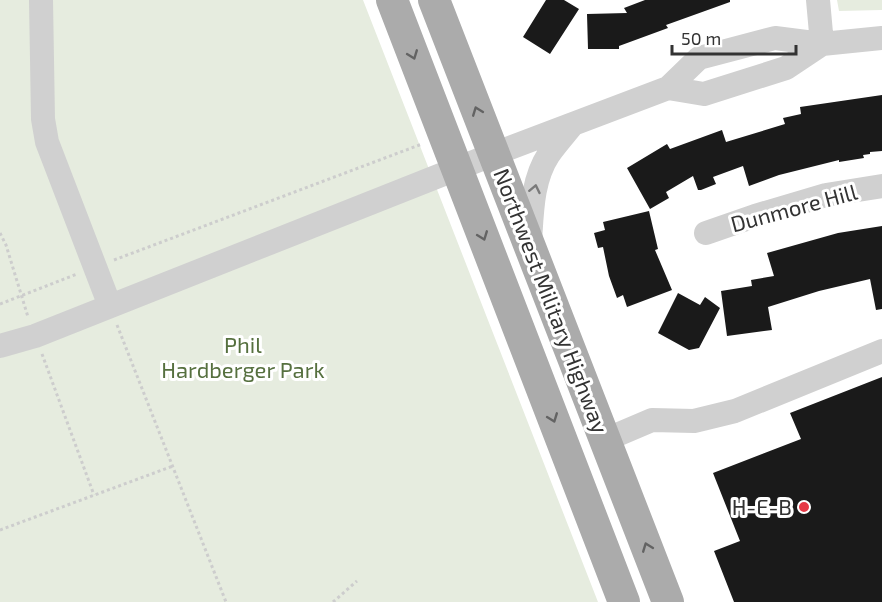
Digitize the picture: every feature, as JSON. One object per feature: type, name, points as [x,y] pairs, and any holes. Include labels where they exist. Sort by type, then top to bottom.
[{"type":"main road","name":"Northwest Military Highway","points":[[392,0],[624,602]]},
{"type":"main road","name":"Northwest Military Highway","points":[[434,0],[668,602]]},
{"type":"street","points":[[41,0],[43,119],[47,142],[110,306]]},
{"type":"street","points":[[818,0],[822,44]]},
{"type":"street","points":[[0,346],[35,336],[494,154],[668,88],[699,58],[776,38],[822,44],[882,38]]},
{"type":"street","points":[[668,88],[704,94],[786,68],[822,44]]},
{"type":"street","points":[[733,49],[742,82]]},
{"type":"street","points":[[530,247],[532,205],[538,176],[549,155],[573,124]]},
{"type":"street","name":"Dunmore Hill","points":[[706,233],[826,195],[882,186]]},
{"type":"street","points":[[605,440],[652,420],[694,421],[735,411],[882,351]]},
{"type":"path","points":[[0,304],[429,141]]},
{"type":"path","points":[[0,233],[6,245],[21,297],[94,495]]},
{"type":"path","points":[[110,306],[226,602]]},
{"type":"path","points":[[0,530],[172,466]]},
{"type":"path","points":[[333,602],[357,581]]},
{"type":"green space","name":"Phil Hardberger Park","points":[[0,0],[363,0],[598,602],[0,602]]},
{"type":"green space","points":[[837,0],[882,0],[882,10],[839,11]]},
{"type":"building","points":[[546,0],[564,0],[579,9],[550,54],[523,37]]},
{"type":"building","points":[[645,0],[730,0],[730,2],[666,25],[668,28],[619,46],[619,49],[588,49],[587,14],[627,13],[624,8]]},
{"type":"building","points":[[882,95],[882,151],[870,152],[870,154],[863,155],[864,158],[839,162],[839,160],[779,175],[749,186],[743,166],[713,177],[716,184],[701,190],[698,190],[693,176],[666,192],[669,198],[650,209],[627,168],[667,144],[670,149],[722,130],[726,142],[785,124],[783,118],[801,114],[800,107]]},
{"type":"building","points":[[649,211],[658,249],[655,250],[672,290],[627,307],[623,295],[617,298],[609,276],[603,247],[598,248],[594,233],[605,230],[603,222]]},
{"type":"building","points":[[882,226],[882,309],[876,310],[870,279],[819,291],[768,307],[772,330],[727,336],[721,291],[752,286],[751,280],[774,276],[767,253],[838,233]]},
{"type":"building","points":[[678,293],[700,305],[705,297],[720,308],[699,348],[689,350],[658,333]]},
{"type":"building","name":"H-E-B","points":[[882,377],[882,602],[734,602],[714,551],[740,541],[713,473],[801,439],[790,413]]},
{"type":"place","name":"H-E-B","points":[[804,507]]}]
